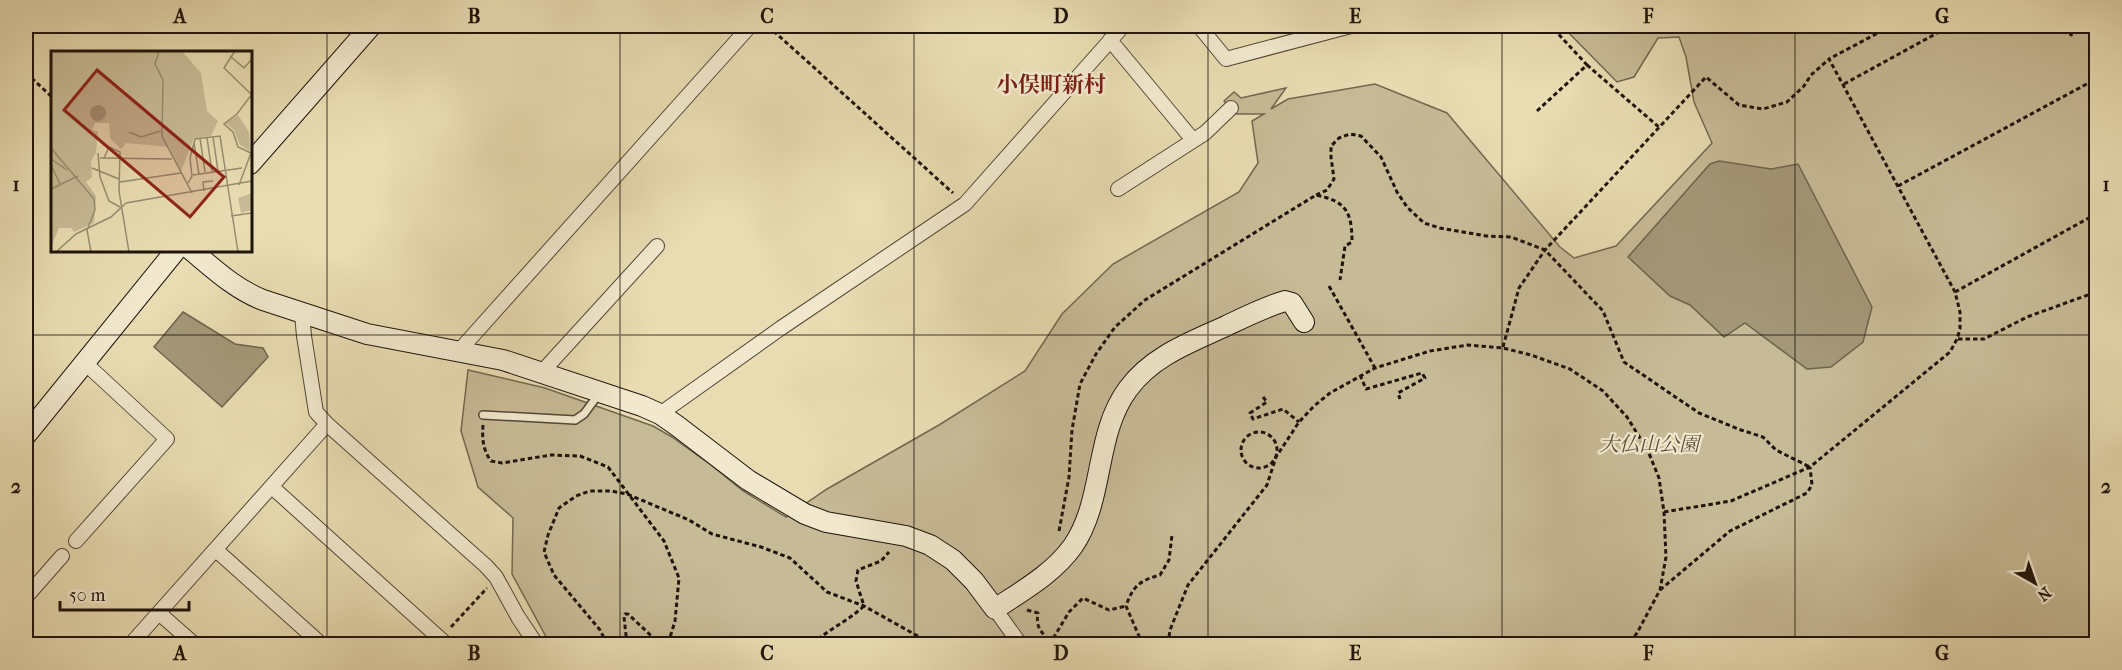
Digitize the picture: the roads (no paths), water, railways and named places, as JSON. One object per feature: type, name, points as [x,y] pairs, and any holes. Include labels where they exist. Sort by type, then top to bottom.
[{"type":"street","points":[[252,162],[371,26]]},
{"type":"street","points":[[459,351],[750,26]]},
{"type":"street","points":[[660,414],[780,328],[965,204],[1123,26]]},
{"type":"street","points":[[1199,26],[1226,59],[1351,26]]},
{"type":"street","points":[[1110,40],[1193,140]]},
{"type":"street","points":[[1118,189],[1205,133],[1231,108]]},
{"type":"street","points":[[542,372],[657,246]]},
{"type":"street","points":[[26,435],[174,252]]},
{"type":"street","points":[[193,252],[229,282],[250,295],[303,314],[391,340],[503,360],[660,414],[748,480],[805,514],[826,522],[906,536],[930,545],[953,560],[974,581],[1003,603],[1020,645]]},
{"type":"street","points":[[1003,603],[1047,573],[1072,547],[1082,529],[1090,506],[1108,427],[1121,399],[1144,369],[1183,346],[1285,301],[1292,303],[1304,322]]},
{"type":"street","points":[[303,314],[304,336],[316,412],[486,566],[496,577],[536,645]]},
{"type":"street","points":[[76,541],[167,439],[84,363]]},
{"type":"street","points":[[131,645],[327,424]]},
{"type":"street","points":[[272,488],[443,642]]},
{"type":"street","points":[[216,550],[321,645]]},
{"type":"street","points":[[26,597],[62,556]]},
{"type":"street","points":[[159,613],[195,645]]},
{"type":"lane","points":[[483,415],[575,420],[584,414],[600,392]]},
{"type":"district","name":"小俣町新村","points":[[1051,85]]},
{"type":"park label","name":"大仏山公園","points":[[1649,444]]}]
